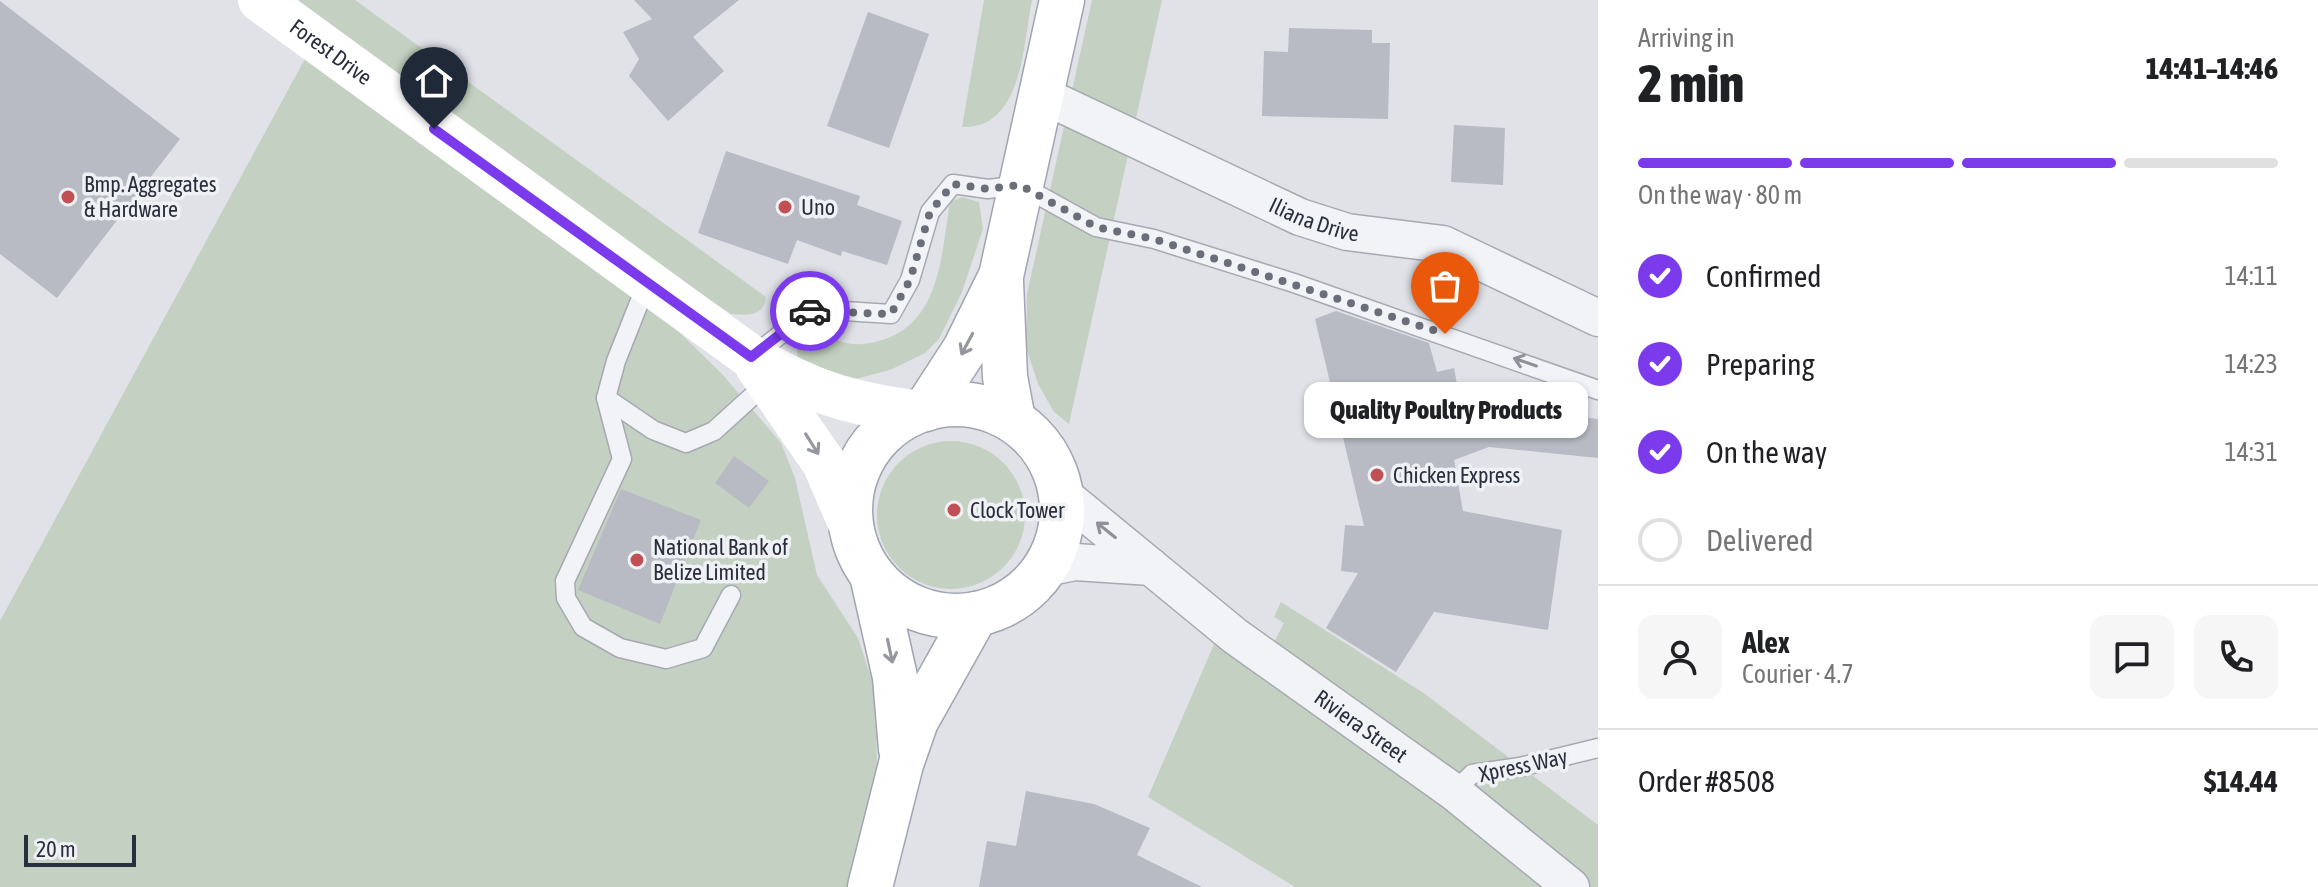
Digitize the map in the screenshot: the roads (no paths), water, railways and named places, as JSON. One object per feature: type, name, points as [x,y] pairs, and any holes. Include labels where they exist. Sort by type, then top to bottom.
[{"type":"main road","name":"Forest Drive","points":[[260,0],[647,283],[759,370],[858,404],[920,410]]},
{"type":"main road","points":[[1013,420],[1005,377],[1001,276],[1062,0]]},
{"type":"main road","points":[[920,410],[965,349],[1001,276]]},
{"type":"main road","name":"Forest Drive","points":[[759,370],[824,463],[849,521]]},
{"type":"main road","points":[[947,404],[981,407],[1013,420],[1036,439],[1052,464],[1061,493],[1062,519],[1056,545],[1045,568],[1027,589],[1003,605],[976,614],[947,615],[919,609],[893,596],[872,575],[857,549],[849,521],[851,487],[863,455],[885,429],[920,410],[947,404]]},
{"type":"main road","points":[[872,575],[895,677],[901,764]]},
{"type":"main road","points":[[870,887],[901,764],[934,685],[976,614]]},
{"type":"street","name":"Iliana Drive","points":[[1040,94],[1300,217],[1347,232],[1443,244],[1598,318]]},
{"type":"street","name":"Riviera Street","points":[[1061,493],[1235,636],[1454,792],[1571,887]]},
{"type":"street","points":[[1045,568],[1090,562],[1151,567]]},
{"type":"lane","points":[[606,398],[653,430],[686,443],[714,431],[759,370],[813,309],[891,314],[910,280],[930,212],[953,184],[988,189],[1020,185],[1096,227],[1154,239],[1294,283],[1598,390]]},
{"type":"lane","points":[[647,283],[616,361],[606,398],[622,459],[565,581],[566,598],[583,627],[620,648],[666,659],[703,648],[731,595]]},
{"type":"lane","name":"Xpress Way","points":[[1454,792],[1472,774],[1520,767],[1598,748]]},
{"type":"place","name":"Bmp. Aggregates & Hardware","points":[[68,197]]},
{"type":"place","name":"Uno","points":[[785,207]]},
{"type":"place","name":"Quality Poultry Products","points":[[1445,334]]},
{"type":"place","name":"Chicken Express","points":[[1377,475]]},
{"type":"place","name":"Clock Tower","points":[[954,510]]},
{"type":"place","name":"National Bank of Belize Limited","points":[[637,560]]}]
